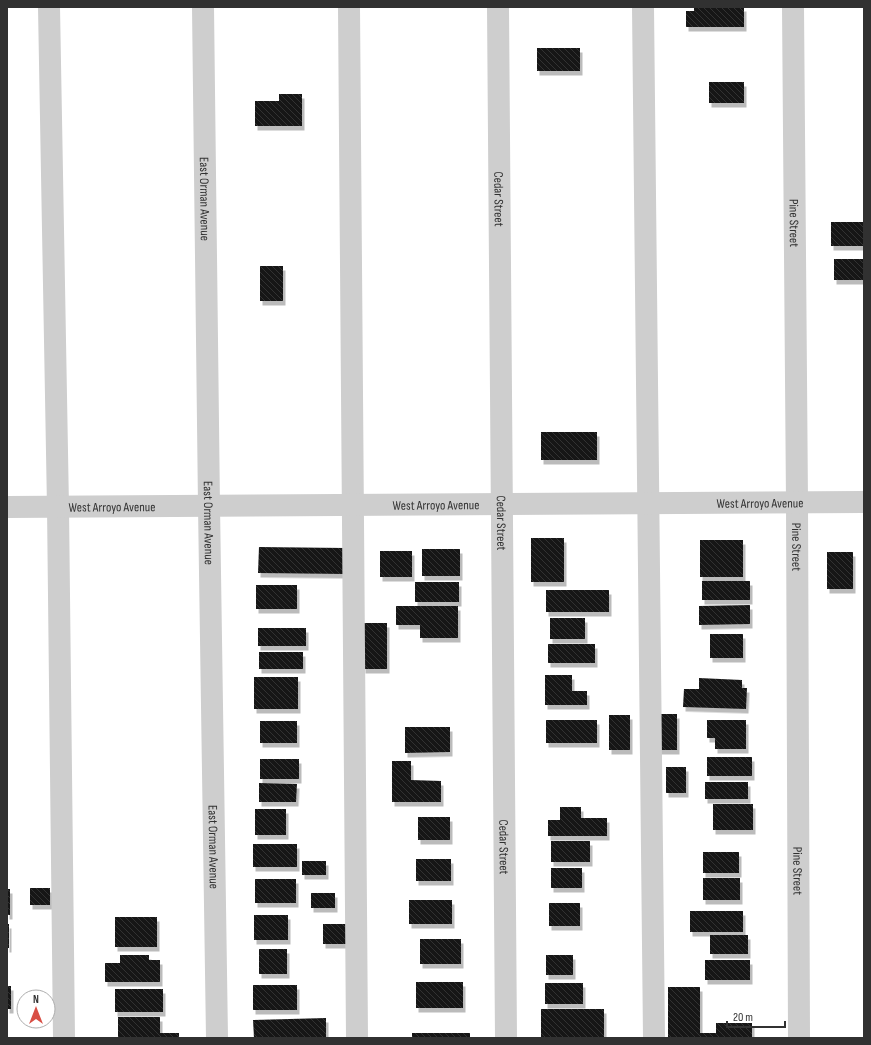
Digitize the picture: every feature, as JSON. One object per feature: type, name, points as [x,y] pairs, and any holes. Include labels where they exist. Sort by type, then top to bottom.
[{"type":"street","points":[[49,7],[58,507],[64,1038]]},
{"type":"street","name":"East Orman Avenue","points":[[203,7],[217,1038]]},
{"type":"street","points":[[349,7],[357,1038]]},
{"type":"street","name":"Cedar Street","points":[[498,7],[506,1038]]},
{"type":"street","points":[[642,7],[654,1038]]},
{"type":"street","name":"Pine Street","points":[[793,7],[799,1038]]},
{"type":"street","name":"West Arroyo Avenue","points":[[7,508],[864,502]]},
{"type":"building","points":[[694,7],[744,7],[744,27],[686,27],[686,11],[694,11]]},
{"type":"building","points":[[537,48],[580,48],[580,71],[537,71]]},
{"type":"building","points":[[709,82],[744,82],[744,103],[709,103]]},
{"type":"building","points":[[279,94],[302,94],[302,126],[255,126],[255,101],[279,101]]},
{"type":"building","points":[[831,222],[864,222],[864,246],[831,246]]},
{"type":"building","points":[[834,259],[864,259],[864,280],[834,280]]},
{"type":"building","points":[[260,266],[283,266],[283,301],[260,301]]},
{"type":"building","points":[[541,432],[597,432],[597,460],[541,460]]},
{"type":"building","points":[[531,538],[564,538],[564,582],[531,582]]},
{"type":"building","points":[[700,540],[743,540],[743,577],[700,577]]},
{"type":"building","points":[[259,547],[345,548],[345,574],[258,573]]},
{"type":"building","points":[[422,549],[460,549],[460,576],[422,576]]},
{"type":"building","points":[[380,551],[412,551],[412,577],[380,577]]},
{"type":"building","points":[[827,552],[853,552],[853,589],[827,589]]},
{"type":"building","points":[[702,581],[750,581],[750,600],[702,600]]},
{"type":"building","points":[[415,582],[459,582],[459,602],[415,602]]},
{"type":"building","points":[[256,585],[297,585],[297,609],[256,609]]},
{"type":"building","points":[[546,590],[609,590],[609,612],[546,612]]},
{"type":"building","points":[[750,605],[750,624],[699,625],[699,606]]},
{"type":"building","points":[[396,606],[458,606],[458,638],[420,638],[420,625],[396,625]]},
{"type":"building","points":[[550,618],[585,618],[585,639],[550,639]]},
{"type":"building","points":[[363,623],[387,623],[387,669],[363,669]]},
{"type":"building","points":[[258,628],[306,628],[306,646],[258,646]]},
{"type":"building","points":[[710,634],[743,634],[743,658],[710,658]]},
{"type":"building","points":[[548,644],[595,644],[595,663],[548,663]]},
{"type":"building","points":[[259,652],[303,652],[303,669],[259,669]]},
{"type":"building","points":[[545,675],[572,675],[572,691],[587,691],[587,705],[545,705]]},
{"type":"building","points":[[254,677],[298,677],[298,709],[254,709]]},
{"type":"building","points":[[699,678],[742,680],[742,688],[747,688],[746,709],[683,707],[684,689],[699,689]]},
{"type":"building","points":[[653,714],[677,714],[677,750],[653,750]]},
{"type":"building","points":[[609,715],[630,715],[630,750],[609,750]]},
{"type":"building","points":[[546,720],[597,720],[597,743],[546,743]]},
{"type":"building","points":[[707,720],[746,720],[746,749],[715,749],[715,738],[707,738]]},
{"type":"building","points":[[260,721],[297,721],[297,743],[260,743]]},
{"type":"building","points":[[405,727],[450,727],[450,752],[405,753]]},
{"type":"building","points":[[707,757],[752,757],[752,776],[707,776]]},
{"type":"building","points":[[260,759],[299,759],[299,779],[260,779]]},
{"type":"building","points":[[392,761],[411,761],[411,780],[441,781],[441,802],[392,802]]},
{"type":"building","points":[[666,767],[686,767],[686,793],[666,793]]},
{"type":"building","points":[[705,782],[748,782],[748,799],[705,799]]},
{"type":"building","points":[[259,783],[297,784],[296,802],[259,802]]},
{"type":"building","points":[[713,804],[753,804],[753,830],[713,830]]},
{"type":"building","points":[[560,807],[581,807],[581,818],[607,818],[607,836],[548,836],[548,820],[560,820]]},
{"type":"building","points":[[255,809],[286,809],[286,835],[255,835]]},
{"type":"building","points":[[418,817],[450,817],[450,840],[418,840]]},
{"type":"building","points":[[551,841],[590,841],[590,862],[551,862]]},
{"type":"building","points":[[253,844],[297,844],[297,867],[253,867]]},
{"type":"building","points":[[703,852],[739,852],[739,873],[703,873]]},
{"type":"building","points":[[416,859],[451,859],[451,881],[416,881]]},
{"type":"building","points":[[302,861],[326,861],[326,875],[302,875]]},
{"type":"building","points":[[551,868],[582,868],[582,888],[551,888]]},
{"type":"building","points":[[703,878],[740,878],[740,900],[703,900]]},
{"type":"building","points":[[255,879],[296,879],[296,903],[255,903]]},
{"type":"building","points":[[30,888],[50,888],[50,905],[30,905]]},
{"type":"building","points":[[7,889],[10,889],[10,915],[7,915]]},
{"type":"building","points":[[311,893],[335,893],[335,908],[311,908]]},
{"type":"building","points":[[409,900],[452,900],[452,924],[409,924]]},
{"type":"building","points":[[549,903],[580,903],[580,926],[549,926]]},
{"type":"building","points":[[690,911],[743,911],[743,932],[690,932]]},
{"type":"building","points":[[254,915],[288,915],[288,940],[254,940]]},
{"type":"building","points":[[115,917],[157,917],[157,947],[115,947]]},
{"type":"building","points":[[7,924],[9,924],[9,948],[7,948]]},
{"type":"building","points":[[323,924],[347,924],[347,944],[323,944]]},
{"type":"building","points":[[710,935],[748,935],[748,954],[710,954]]},
{"type":"building","points":[[420,939],[461,939],[461,964],[420,964]]},
{"type":"building","points":[[259,949],[287,949],[287,974],[259,974]]},
{"type":"building","points":[[120,955],[149,955],[149,960],[160,960],[160,982],[105,982],[105,963],[120,963]]},
{"type":"building","points":[[546,955],[573,955],[573,975],[546,975]]},
{"type":"building","points":[[705,960],[750,960],[750,980],[705,980]]},
{"type":"building","points":[[416,982],[463,982],[463,1008],[416,1008]]},
{"type":"building","points":[[545,983],[583,983],[583,1004],[545,1004]]},
{"type":"building","points":[[253,985],[297,985],[297,1010],[253,1010]]},
{"type":"building","points":[[7,986],[11,986],[11,1009],[7,1009]]},
{"type":"building","points":[[668,987],[700,987],[700,1033],[716,1033],[716,1023],[752,1023],[752,1038],[668,1038]]},
{"type":"building","points":[[115,989],[163,989],[163,1012],[115,1012]]},
{"type":"building","points":[[541,1009],[604,1009],[604,1038],[541,1038]]},
{"type":"building","points":[[118,1017],[160,1017],[160,1033],[179,1033],[179,1038],[118,1038]]},
{"type":"building","points":[[326,1018],[326,1038],[254,1038],[253,1020]]},
{"type":"building","points":[[412,1033],[470,1033],[470,1038],[412,1038]]}]
